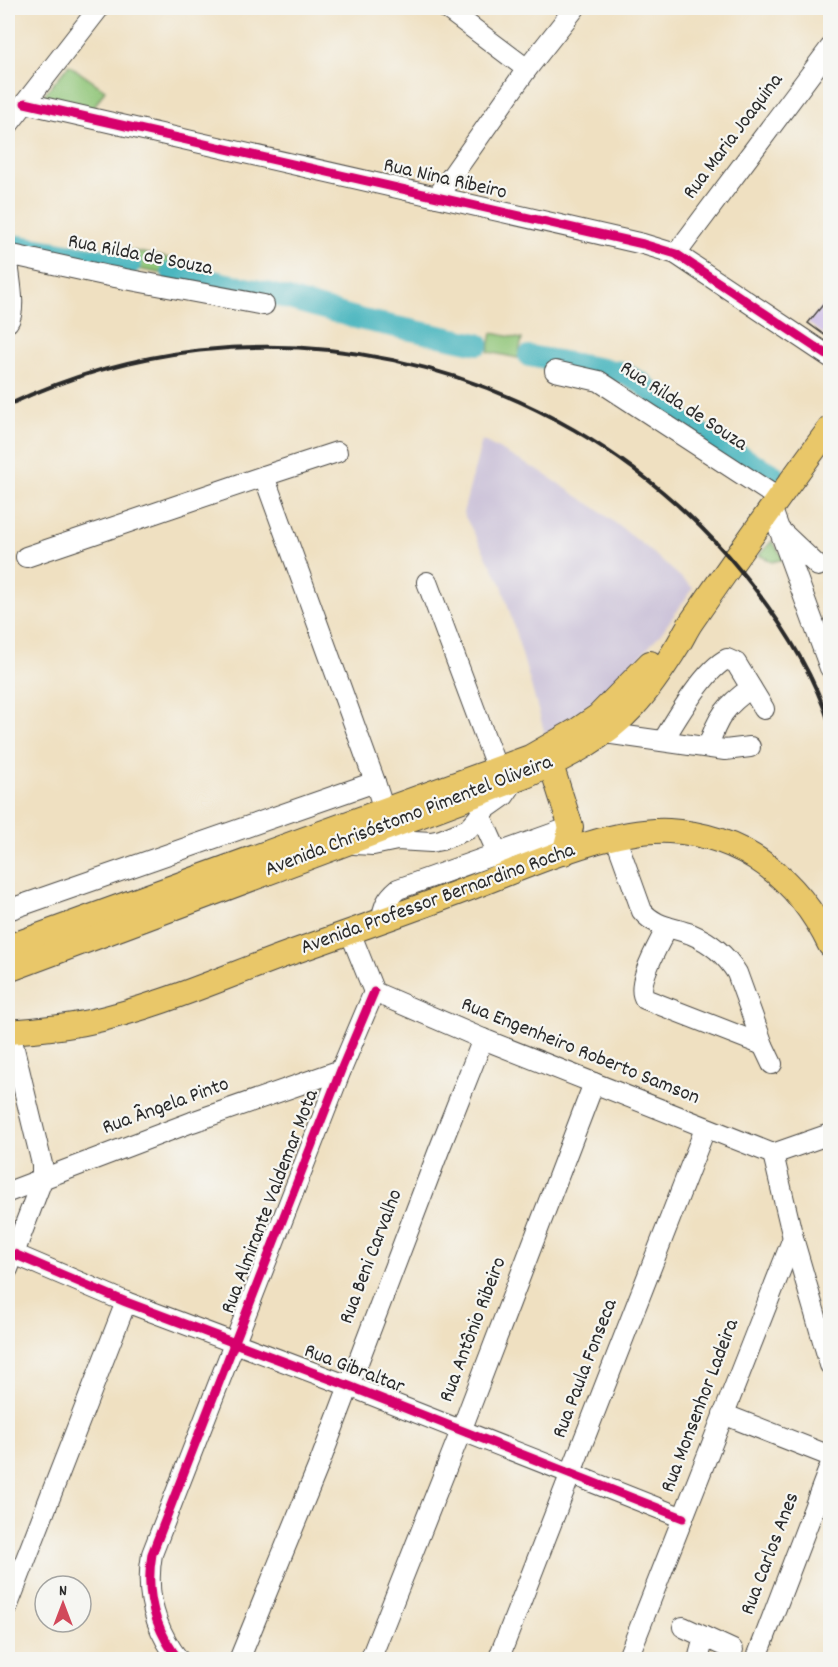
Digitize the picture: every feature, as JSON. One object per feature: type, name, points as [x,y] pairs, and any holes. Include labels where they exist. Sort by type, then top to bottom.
[{"type":"main road","points":[[688,626],[797,472],[831,428]]},
{"type":"main road","name":"Avenida Chrisóstomo Pimentel Oliveira","points":[[8,952],[349,841],[605,733],[632,708],[645,692],[673,654],[688,626]]},
{"type":"main road","name":"Avenida Chrisóstomo Pimentel Oliveira","points":[[540,761],[598,716],[688,626]]},
{"type":"main road","points":[[540,761],[571,827],[588,839],[606,839]]},
{"type":"main road","name":"Avenida Chrisóstomo Pimentel Oliveira","points":[[8,952],[384,810],[506,774]]},
{"type":"main road","points":[[564,853],[571,827]]},
{"type":"main road","name":"Avenida Professor Bernardino Rocha","points":[[9,1032],[88,1022],[123,1013],[439,900],[502,864],[564,853],[606,839],[648,831],[696,834],[745,852],[788,882],[804,900],[831,945]]},
{"type":"street","points":[[8,126],[99,8]]},
{"type":"street","points":[[446,8],[528,69]]},
{"type":"street","points":[[436,197],[575,8]]},
{"type":"street","name":"Rua Maria Joaquina","points":[[676,254],[831,48]]},
{"type":"street","name":"Rua Nina Ribeiro","points":[[25,103],[643,244],[676,254],[831,357]]},
{"type":"street","name":"Rua Rilda de Souza","points":[[8,254],[104,275],[264,304]]},
{"type":"street","points":[[8,261],[12,308],[12,316],[8,322]]},
{"type":"street","name":"Rua Rilda de Souza","points":[[555,371],[599,381],[777,500]]},
{"type":"street","points":[[26,557],[337,452]]},
{"type":"street","points":[[264,476],[384,810]]},
{"type":"street","points":[[777,500],[780,530],[831,668]]},
{"type":"street","points":[[780,530],[818,566]]},
{"type":"street","points":[[349,841],[363,846],[397,840],[431,842],[441,840],[468,829],[480,814],[504,796],[506,774],[427,582]]},
{"type":"street","points":[[663,741],[697,689],[716,666],[727,659],[736,663],[764,710]]},
{"type":"street","points":[[708,747],[713,729],[722,714],[733,700],[751,688]]},
{"type":"street","points":[[605,733],[726,750],[750,747]]},
{"type":"street","points":[[8,910],[375,782]]},
{"type":"street","points":[[480,814],[502,864]]},
{"type":"street","points":[[381,921],[388,897],[398,889],[451,870],[502,864],[571,827]]},
{"type":"street","points":[[606,839],[642,911],[649,920],[704,941],[731,963],[772,1064]]},
{"type":"street","points":[[441,840],[451,870]]},
{"type":"street","points":[[431,877],[439,900]]},
{"type":"street","points":[[667,927],[642,982],[642,994],[645,999],[763,1045]]},
{"type":"street","points":[[350,932],[374,992]]},
{"type":"street","name":"Rua Engenheiro Roberto Samson","points":[[374,992],[483,1039],[705,1129],[773,1154]]},
{"type":"street","name":"Rua Almirante Valdemar Mota","points":[[179,1659],[166,1644],[153,1611],[148,1573],[152,1554],[341,1070],[374,992]]},
{"type":"street","points":[[9,1032],[42,1164],[42,1180],[11,1262]]},
{"type":"street","name":"Rua Beni Carvalho","points":[[239,1659],[320,1462],[483,1039]]},
{"type":"street","name":"Rua Ângela Pinto","points":[[8,1192],[192,1122],[341,1070]]},
{"type":"street","name":"Rua Antônio Ribeiro","points":[[370,1659],[461,1431],[594,1083]]},
{"type":"street","name":"Rua Paula Fonseca","points":[[498,1659],[705,1129]]},
{"type":"street","points":[[831,1134],[773,1154],[793,1238],[831,1365]]},
{"type":"street","name":"Rua Monsenhor Ladeira","points":[[627,1659],[793,1238]]},
{"type":"street","name":"Rua Gibraltar","points":[[11,1262],[126,1302],[349,1386],[683,1518]]},
{"type":"street","points":[[8,1605],[14,1562],[126,1302]]},
{"type":"street","points":[[723,1414],[831,1456]]},
{"type":"street","name":"Rua Carlos Anes","points":[[756,1659],[831,1466]]},
{"type":"street","points":[[683,1627],[733,1650]]},
{"type":"street","points":[[698,1659],[704,1637]]},
{"type":"shaded area","points":[[482,440],[541,472],[597,509],[693,588],[662,632],[626,672],[591,703],[545,734],[502,585],[463,513]]},
{"type":"green space","points":[[69,65],[105,90],[91,112],[50,103],[43,96]]},
{"type":"green space","points":[[129,250],[192,263],[190,272],[171,268],[170,275],[132,268],[133,261],[127,259]]},
{"type":"green space","points":[[492,333],[522,339],[518,358],[488,352]]},
{"type":"green space","points":[[772,541],[784,559],[772,562],[759,555]]},
{"type":"building","points":[[830,296],[830,339],[808,323]]},
{"type":"waterway","points":[[8,244],[130,264]]},
{"type":"waterway","points":[[172,272],[264,292],[363,320],[478,344]]},
{"type":"waterway","points":[[529,356],[621,372],[643,384],[691,428],[774,475]]},
{"type":"railway","points":[[8,405],[102,370],[199,351],[297,348],[393,360],[486,388],[574,430],[656,486],[728,556],[788,636],[812,679],[830,725]]},
{"type":"cycle path","points":[[25,103],[643,244],[676,254],[830,357]]},
{"type":"cycle path","points":[[179,1660],[163,1635],[154,1610],[150,1583],[152,1554],[341,1070],[374,992]]},
{"type":"cycle path","points":[[14,1254],[126,1302],[349,1386],[683,1518]]}]
